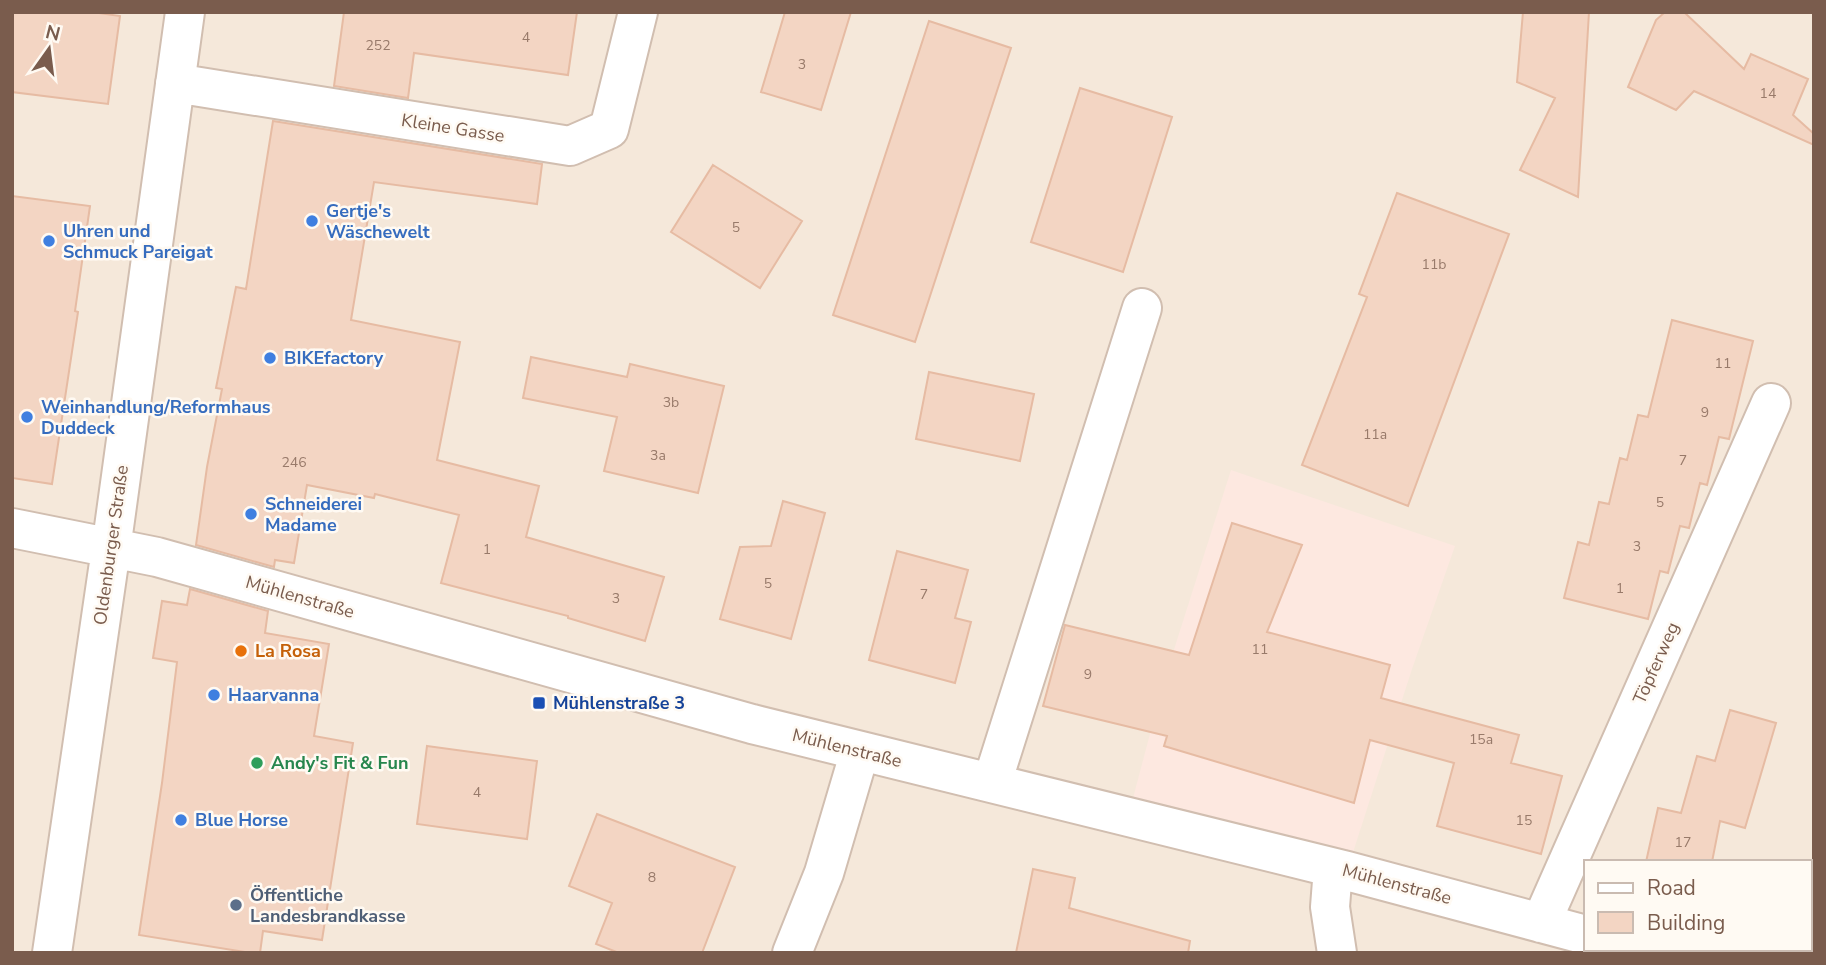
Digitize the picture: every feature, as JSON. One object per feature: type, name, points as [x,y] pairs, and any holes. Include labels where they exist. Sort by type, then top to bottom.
[{"type":"street","name":"Oldenburger Straße","points":[[52,953],[185,12]]},
{"type":"street","name":"Kleine Gasse","points":[[174,83],[570,146],[609,129],[638,12]]},
{"type":"street","points":[[992,783],[1142,308]]},
{"type":"street","name":"Töpferweg","points":[[1541,923],[1771,403]]},
{"type":"street","name":"Mühlenstraße","points":[[12,528],[157,557],[752,724],[1333,868],[1584,934]]},
{"type":"street","points":[[792,953],[824,873],[860,751]]},
{"type":"street","points":[[1333,868],[1330,907],[1337,953]]},
{"type":"shaded area","points":[[12,12],[1814,12],[1814,953],[12,953]]},
{"type":"shaded area","points":[[1231,470],[1455,546],[1347,871],[1128,817],[1164,681]]},
{"type":"building","points":[[12,12],[92,12],[120,16],[108,104],[12,92]]},
{"type":"building","points":[[344,12],[577,12],[568,75],[414,53],[408,98],[334,86]]},
{"type":"building","points":[[785,12],[851,12],[821,110],[761,92]]},
{"type":"building","points":[[1523,12],[1589,12],[1578,197],[1520,170],[1555,98],[1517,82]]},
{"type":"building","points":[[1665,12],[1684,12],[1744,69],[1751,54],[1808,79],[1793,115],[1814,134],[1814,145],[1694,91],[1676,110],[1628,87],[1656,20]]},
{"type":"building","points":[[929,21],[1011,48],[915,342],[833,315]]},
{"type":"building","points":[[1080,88],[1172,117],[1123,272],[1031,242]]},
{"type":"building","points":[[273,121],[542,164],[537,204],[374,182],[351,320],[460,342],[437,460],[539,486],[526,537],[664,577],[645,641],[568,616],[441,583],[459,515],[375,494],[374,498],[307,485],[294,563],[275,560],[274,567],[196,545],[222,389],[216,388],[236,287],[246,289]]},
{"type":"building","points":[[713,165],[802,221],[760,288],[671,232]]},
{"type":"building","points":[[1397,193],[1509,234],[1408,506],[1302,465],[1367,297],[1359,294]]},
{"type":"building","points":[[12,196],[90,206],[75,311],[78,312],[52,484],[12,478]]},
{"type":"building","points":[[1672,320],[1753,341],[1729,439],[1719,437],[1707,485],[1700,483],[1689,528],[1680,526],[1668,573],[1660,571],[1648,619],[1564,598],[1578,542],[1589,545],[1599,502],[1609,504],[1620,458],[1627,460],[1638,415],[1648,417]]},
{"type":"building","points":[[531,357],[627,377],[630,364],[724,386],[698,493],[604,471],[617,417],[523,398]]},
{"type":"building","points":[[929,372],[1034,394],[1020,461],[916,439]]},
{"type":"building","points":[[783,501],[825,513],[791,639],[720,619],[740,547],[771,546]]},
{"type":"building","points":[[1232,523],[1302,545],[1267,632],[1390,665],[1381,698],[1519,735],[1511,763],[1562,776],[1541,854],[1437,826],[1454,763],[1370,740],[1354,803],[1164,746],[1167,736],[1043,706],[1065,625],[1189,655]]},
{"type":"building","points":[[897,551],[968,570],[955,618],[971,622],[955,683],[869,660]]},
{"type":"building","points":[[190,589],[268,611],[265,633],[329,644],[314,736],[353,743],[322,940],[263,931],[260,953],[251,953],[139,935],[177,662],[153,658],[162,601],[187,605]]},
{"type":"building","points":[[1730,710],[1776,723],[1745,828],[1720,821],[1712,860],[1646,860],[1658,808],[1681,813],[1697,756],[1715,761]]},
{"type":"building","points":[[427,746],[537,761],[527,839],[417,824]]},
{"type":"building","points":[[597,814],[735,867],[702,953],[619,953],[596,944],[612,903],[569,886]]},
{"type":"building","points":[[1033,869],[1075,878],[1069,908],[1190,941],[1188,953],[1016,953]]},
{"type":"place","name":"Gertje's Wäschewelt","points":[[312,221]]},
{"type":"place","name":"Uhren und Schmuck Pareigat","points":[[49,241]]},
{"type":"place","name":"BIKEfactory","points":[[270,358]]},
{"type":"place","name":"Weinhandlung/Reformhaus Duddeck","points":[[27,417]]},
{"type":"place","name":"Schneiderei Madame","points":[[251,514]]},
{"type":"place","name":"La Rosa","points":[[241,651]]},
{"type":"place","name":"Haarvanna","points":[[214,695]]},
{"type":"place","name":"Mühlenstraße 3","points":[[539,703]]},
{"type":"place","name":"Andy's Fit & Fun","points":[[257,763]]},
{"type":"place","name":"Blue Horse","points":[[181,820]]},
{"type":"place","name":"Öffentliche Landesbrandkasse","points":[[236,905]]}]
